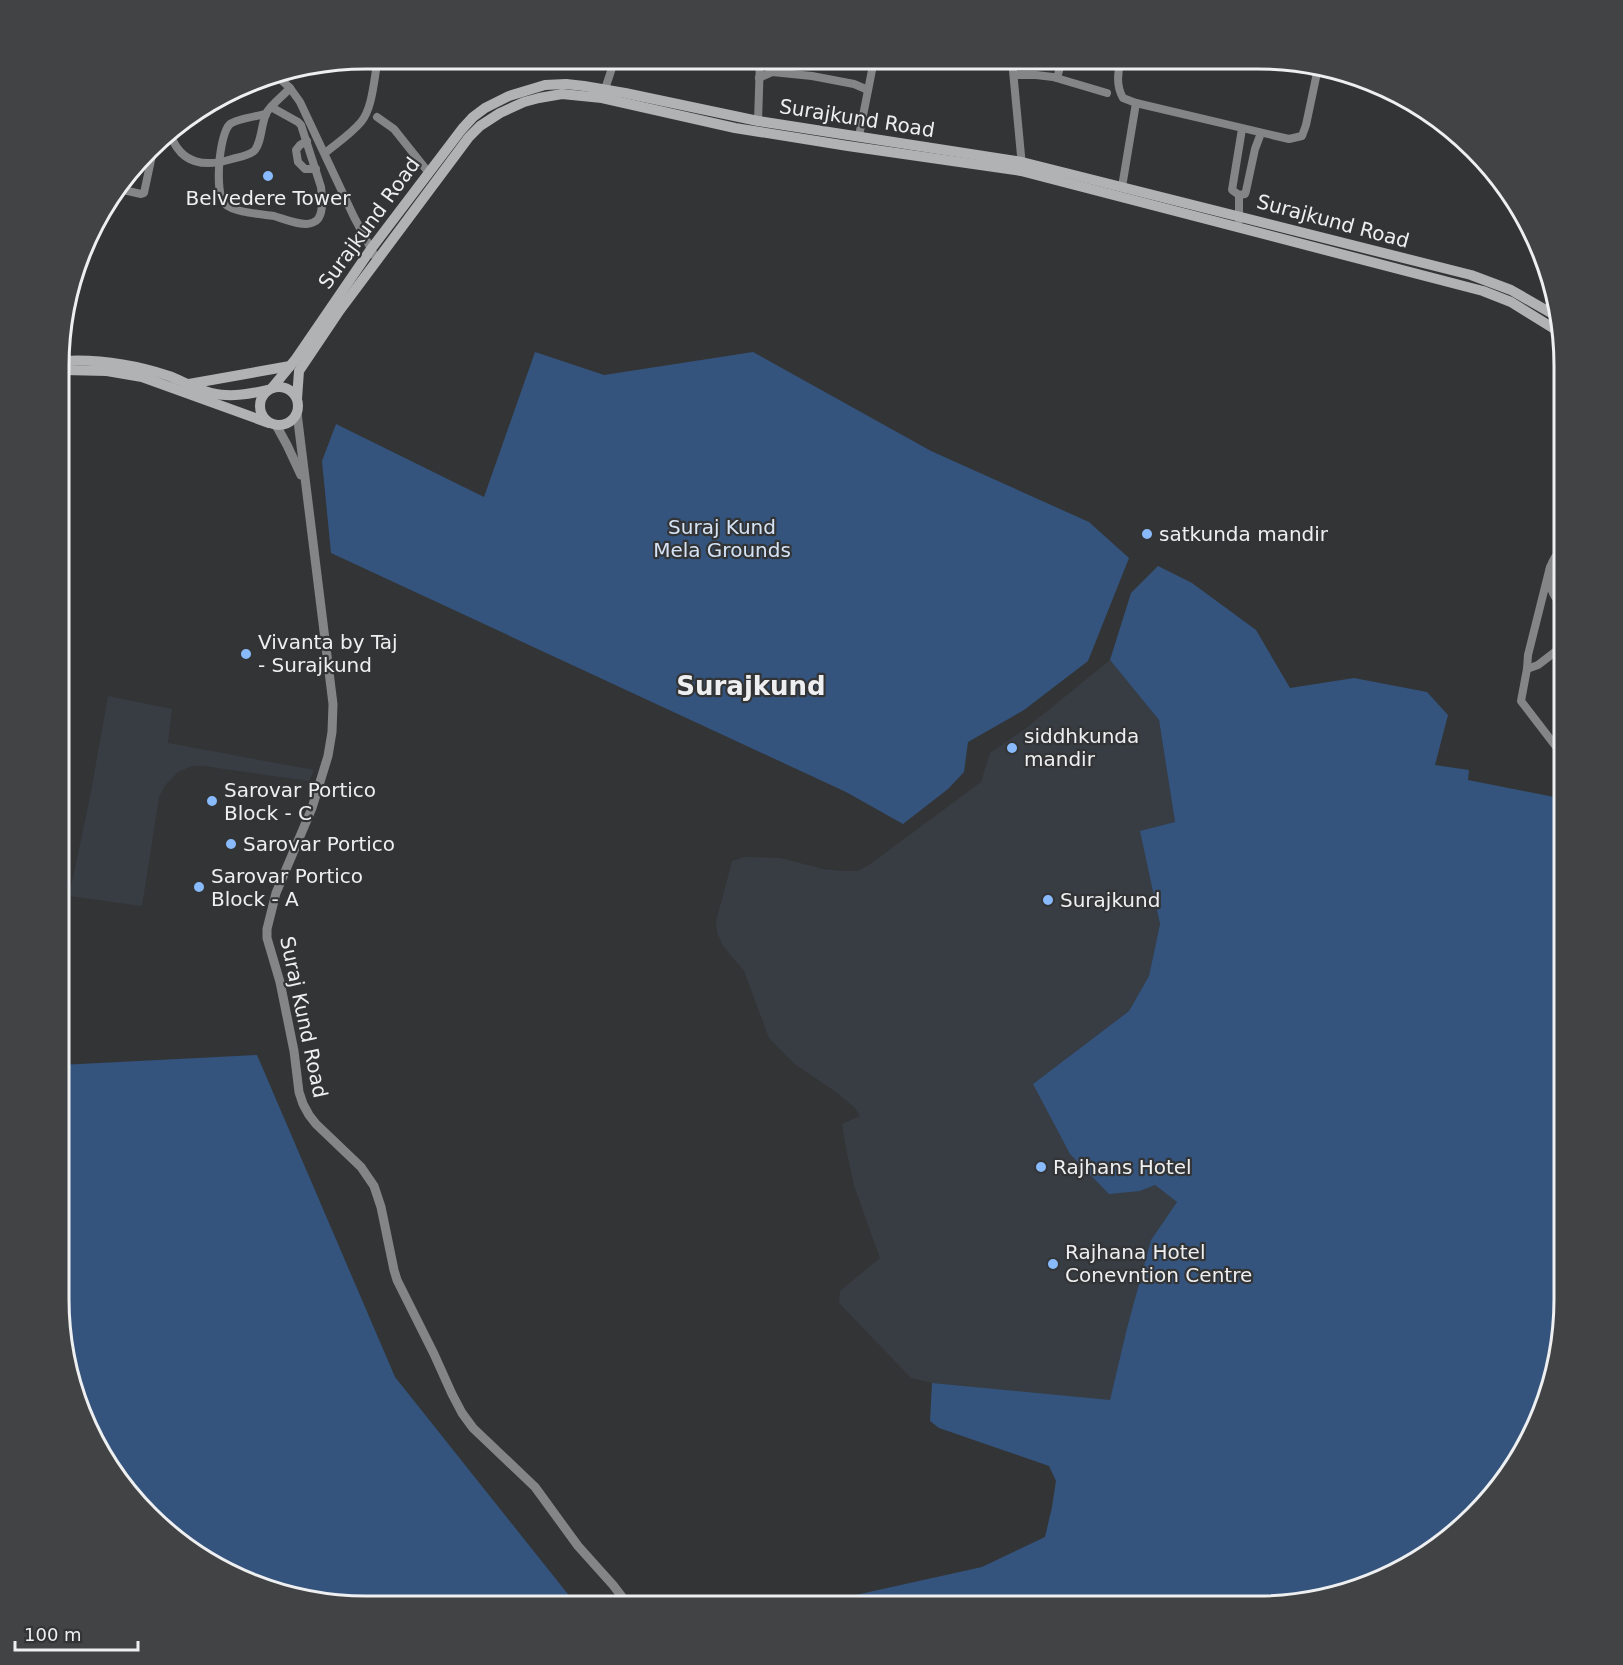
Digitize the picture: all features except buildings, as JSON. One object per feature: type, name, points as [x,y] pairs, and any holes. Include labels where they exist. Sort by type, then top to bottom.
[{"type":"main road","name":"Surajkund Road","points":[[270,389],[290,366],[371,249],[462,129],[473,117],[496,102],[529,89],[544,85],[566,84],[735,128],[848,147],[1022,167]]},
{"type":"main road","name":"Surajkund Road","points":[[297,399],[299,371],[340,310],[469,137],[480,126],[510,108],[538,98],[562,94],[604,94],[859,136],[1022,167],[1494,294],[1551,327]]},
{"type":"main road","name":"Surajkund Road","points":[[1103,187],[1122,187],[1471,275],[1511,290],[1549,312]]},
{"type":"main road","points":[[69,361],[135,366],[205,391],[224,395],[283,388],[289,390],[297,399],[297,413],[287,424],[272,424],[142,377],[107,370],[69,370]]},
{"type":"main road","points":[[189,384],[290,366]]},
{"type":"main road","points":[[270,389],[260,400],[259,408],[261,415],[272,424]]},
{"type":"street","points":[[325,153],[361,122],[366,114],[376,69]]},
{"type":"street","points":[[604,94],[612,69]]},
{"type":"street","points":[[758,121],[760,69]]},
{"type":"street","points":[[859,136],[872,69]]},
{"type":"street","points":[[1013,69],[1022,167]]},
{"type":"street","points":[[1057,78],[1060,69]]},
{"type":"street","points":[[1118,69],[1119,91],[1123,98],[1289,139],[1302,136],[1316,75]]},
{"type":"street","points":[[759,78],[772,72],[812,76],[854,84],[868,90]]},
{"type":"street","points":[[1014,75],[1057,78],[1107,93]]},
{"type":"street","points":[[283,81],[300,102],[354,217],[377,260]]},
{"type":"street","points":[[173,140],[186,158],[199,162],[220,163],[249,154],[257,147],[266,114],[290,88]]},
{"type":"street","points":[[1122,187],[1136,103]]},
{"type":"street","points":[[266,114],[230,124],[225,131],[218,183],[222,200],[229,207],[311,224],[318,219],[321,212],[321,187],[304,130],[298,122],[271,107]]},
{"type":"street","points":[[377,117],[394,129],[429,172]]},
{"type":"street","points":[[1242,129],[1232,190],[1239,195],[1245,194],[1261,133]]},
{"type":"street","points":[[307,141],[296,150],[298,162],[305,169],[315,170]]},
{"type":"street","points":[[126,191],[144,193],[151,162]]},
{"type":"street","points":[[1239,195],[1239,227]]},
{"type":"street","name":"Suraj Kund Road","points":[[297,413],[333,704],[328,756],[315,799],[276,893],[267,929],[267,938],[280,982],[294,1051],[299,1092],[309,1115],[361,1167],[374,1186],[381,1207],[397,1280],[462,1413],[473,1428],[535,1487],[578,1546],[621,1596]]},
{"type":"street","points":[[272,424],[288,445],[306,485]]},
{"type":"street","points":[[1554,558],[1527,655],[1527,669],[1521,701],[1554,744]]},
{"type":"street","points":[[1550,567],[1549,584],[1554,596]]},
{"type":"street","points":[[1527,669],[1538,665],[1554,653]]},
{"type":"shaded area","name":"Rajhans Hotel","points":[[1110,660],[1159,720],[1175,823],[1141,831],[1160,924],[1149,976],[1129,1011],[1033,1084],[1140,1191],[1155,1185],[1177,1202],[1151,1240],[1110,1401],[932,1383],[911,1378],[839,1303],[840,1291],[880,1258],[854,1186],[842,1124],[860,1116],[855,1108],[836,1092],[796,1065],[769,1038],[744,971],[723,946],[717,932],[716,921],[732,861],[744,857],[780,858],[823,869],[842,871],[857,871],[869,865],[981,782],[990,753],[1025,729]]},
{"type":"shaded area","points":[[108,696],[172,709],[168,743],[314,770],[309,781],[204,766],[192,766],[178,772],[166,784],[159,797],[142,906],[69,896]]},
{"type":"green space","name":"Suraj Kund Mela Grounds","points":[[535,352],[604,375],[753,352],[931,451],[1089,522],[1129,558],[1088,661],[1024,710],[968,742],[964,772],[948,789],[903,824],[846,792],[331,553],[322,461],[336,424],[484,497]]},
{"type":"green space","points":[[1158,566],[1192,583],[1256,630],[1290,688],[1354,678],[1427,692],[1448,715],[1435,765],[1469,770],[1468,780],[1554,797],[1554,1299],[1551,1338],[1544,1376],[1531,1413],[1514,1448],[1493,1480],[1467,1509],[1438,1535],[1406,1556],[1371,1573],[1334,1586],[1296,1593],[1257,1596],[851,1596],[982,1567],[1045,1537],[1056,1481],[1049,1466],[939,1428],[930,1421],[932,1383],[1110,1400],[1151,1240],[1177,1202],[1155,1185],[1140,1191],[1109,1194],[1070,1154],[1033,1084],[1129,1011],[1149,976],[1160,924],[1140,831],[1175,822],[1159,720],[1110,660],[1131,593]]},
{"type":"green space","points":[[257,1055],[395,1377],[569,1596],[366,1596],[308,1590],[252,1573],[217,1556],[185,1535],[156,1509],[130,1480],[109,1448],[92,1413],[75,1357],[69,1299],[69,1065]]},
{"type":"place","name":"Belvedere Tower","points":[[268,176]]},
{"type":"place","name":"satkunda mandir","points":[[1147,534]]},
{"type":"place","name":"Vivanta by Taj - Surajkund","points":[[246,654]]},
{"type":"place","name":"siddhkunda mandir","points":[[1012,748]]},
{"type":"place","name":"Sarovar Portico Block - C","points":[[212,801]]},
{"type":"place","name":"Sarovar Portico","points":[[231,844]]},
{"type":"place","name":"Sarovar Portico Block - A","points":[[199,887]]},
{"type":"place","name":"Surajkund","points":[[1048,900]]},
{"type":"place","name":"Rajhans Hotel","points":[[1041,1167]]},
{"type":"place","name":"Rajhana Hotel Conevntion Centre","points":[[1053,1264]]},
{"type":"district","name":"Surajkund","points":[[751,686]]}]
